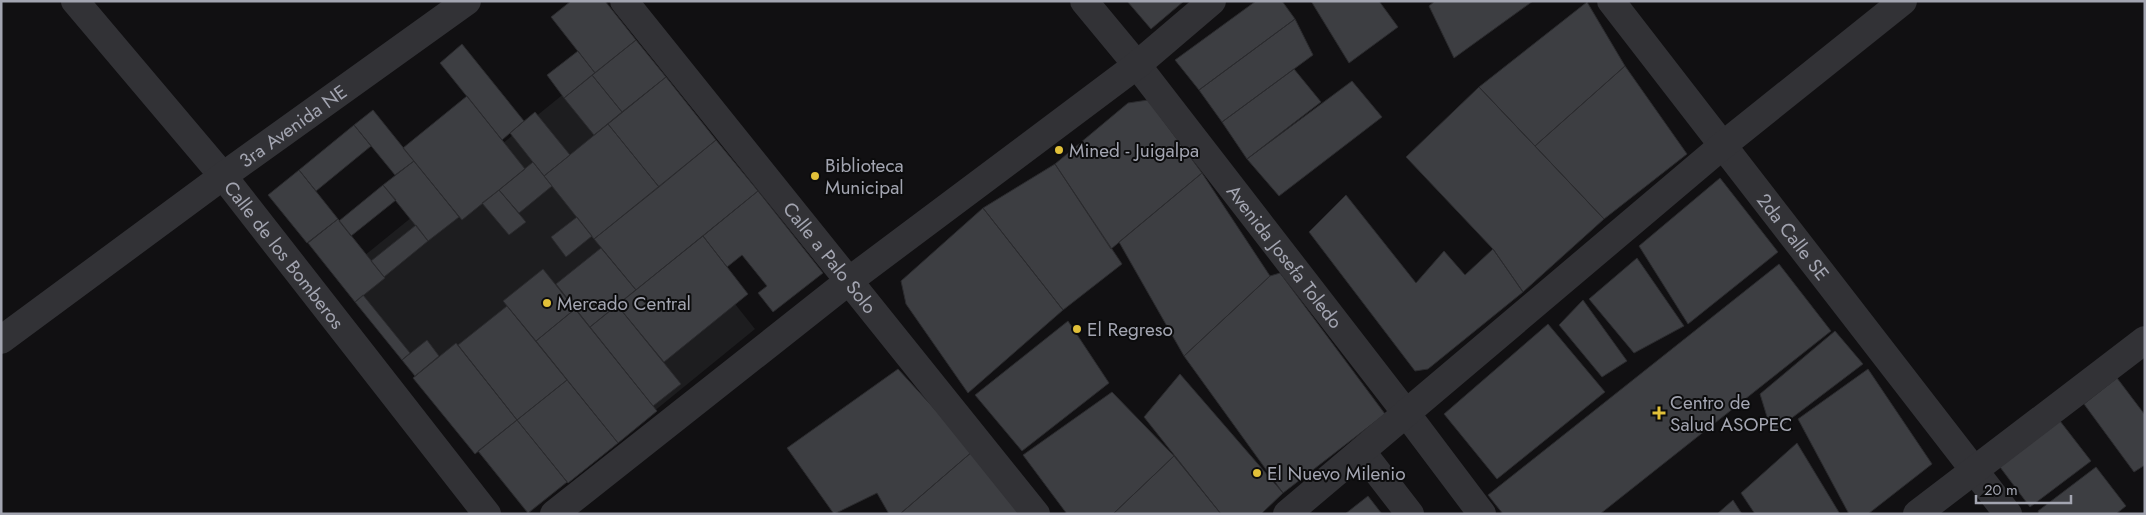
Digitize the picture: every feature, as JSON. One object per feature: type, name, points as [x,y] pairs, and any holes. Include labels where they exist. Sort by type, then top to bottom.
[{"type":"street","name":"Calle de los Bomberos","points":[[75,1],[223,176],[487,514]]},
{"type":"street","name":"3ra Avenida NE","points":[[1,340],[223,176],[467,1]]},
{"type":"street","name":"Calle a Palo Solo","points":[[624,1],[850,280],[1036,514]]},
{"type":"street","name":"Avenida Josefa Toledo","points":[[1084,1],[1137,65],[1406,412],[1482,514]]},
{"type":"street","points":[[554,514],[850,280],[1137,65],[1212,1]]},
{"type":"street","name":"2da Calle SE","points":[[1611,1],[2008,514]]},
{"type":"street","points":[[1287,514],[1722,146],[1903,1]]},
{"type":"street","points":[[1916,514],[2145,340]]},
{"type":"street","points":[[1362,452],[1410,514]]},
{"type":"shaded area","name":"Mercado Central","points":[[566,92],[755,329],[528,514],[338,277]]},
{"type":"building","points":[[571,1],[605,1],[636,40],[595,73],[551,17]]},
{"type":"building","points":[[1127,1],[1184,1],[1151,29]]},
{"type":"building","points":[[1256,1],[1282,1],[1295,19],[1199,90],[1175,60]]},
{"type":"building","points":[[1311,1],[1379,1],[1398,27],[1349,63]]},
{"type":"building","points":[[1435,1],[1533,1],[1454,58],[1429,6]]},
{"type":"building","points":[[1587,2],[1625,66],[1535,146],[1479,87]]},
{"type":"building","points":[[1295,19],[1313,55],[1222,122],[1199,90]]},
{"type":"building","points":[[636,40],[666,77],[622,112],[592,75]]},
{"type":"building","points":[[462,44],[524,121],[502,140],[440,63]]},
{"type":"building","points":[[578,51],[595,73],[564,98],[547,75]]},
{"type":"building","points":[[1625,66],[1687,154],[1604,219],[1535,146]]},
{"type":"building","points":[[1294,69],[1321,102],[1247,159],[1222,122]]},
{"type":"building","points":[[592,75],[622,112],[594,135],[564,98]]},
{"type":"building","points":[[666,77],[716,140],[659,187],[608,124]]},
{"type":"building","points":[[1352,81],[1382,117],[1279,196],[1247,159]]},
{"type":"building","points":[[1479,87],[1604,219],[1523,292],[1493,249],[1406,157]]},
{"type":"building","points":[[467,96],[525,169],[462,220],[403,148]]},
{"type":"building","points":[[1148,100],[1202,173],[1111,249],[1055,164],[1128,103]]},
{"type":"building","points":[[373,110],[414,161],[395,175],[354,125]]},
{"type":"building","points":[[535,112],[570,155],[544,176],[510,133]]},
{"type":"building","points":[[608,124],[659,187],[594,239],[544,176]]},
{"type":"building","points":[[354,125],[371,146],[316,191],[299,170]]},
{"type":"building","points":[[716,140],[758,191],[636,290],[594,239]]},
{"type":"building","points":[[414,161],[459,217],[428,241],[383,185]]},
{"type":"building","points":[[533,162],[552,186],[519,213],[499,190]]},
{"type":"building","points":[[1055,164],[1122,264],[1063,310],[983,208]]},
{"type":"building","points":[[299,170],[338,219],[307,243],[268,195]]},
{"type":"building","points":[[1202,173],[1270,276],[1184,356],[1119,242]]},
{"type":"building","points":[[1720,178],[1778,252],[1688,324],[1639,246]]},
{"type":"building","points":[[383,185],[396,200],[351,236],[339,221]]},
{"type":"building","points":[[499,190],[526,222],[509,235],[482,203]]},
{"type":"building","name":"Biblioteca Municipal","points":[[758,191],[823,273],[773,312],[758,293],[767,286],[742,255],[727,267],[703,236]]},
{"type":"building","points":[[1346,195],[1416,283],[1444,251],[1465,275],[1493,249],[1523,292],[1428,369],[1415,371],[1309,232]]},
{"type":"building","points":[[983,208],[1063,310],[968,393],[906,304],[901,281]]},
{"type":"building","points":[[577,217],[592,236],[566,257],[551,237]]},
{"type":"building","points":[[338,219],[385,278],[355,302],[308,243]]},
{"type":"building","points":[[416,225],[428,241],[384,277],[371,261]]},
{"type":"building","points":[[703,236],[748,294],[664,362],[617,305]]},
{"type":"building","points":[[601,248],[636,290],[590,327],[556,284]]},
{"type":"building","points":[[1637,258],[1684,326],[1634,353],[1589,299]]},
{"type":"building","name":"Centro de Salud ASOPEC","points":[[1779,264],[1831,331],[1600,514],[1503,514],[1488,495]]},
{"type":"building","points":[[543,269],[575,309],[536,341],[503,301]]},
{"type":"building","points":[[1280,273],[1385,414],[1283,493],[1184,356],[1270,276]]},
{"type":"building","points":[[363,295],[410,353],[402,360],[355,302]]},
{"type":"building","points":[[1583,300],[1627,361],[1602,377],[1559,325]]},
{"type":"building","points":[[617,305],[681,384],[653,406],[590,327]]},
{"type":"building","points":[[507,306],[567,380],[517,420],[458,345]]},
{"type":"building","points":[[575,309],[657,411],[618,443],[536,341]]},
{"type":"building","points":[[1068,321],[1109,383],[1022,451],[975,395]]},
{"type":"building","points":[[1548,324],[1605,392],[1497,479],[1444,414]]},
{"type":"building","points":[[1835,331],[1863,364],[1772,433],[1760,394]]},
{"type":"building","points":[[427,340],[439,356],[415,376],[402,360]]},
{"type":"building","points":[[456,343],[517,420],[475,454],[413,378]]},
{"type":"building","points":[[898,369],[973,451],[900,514],[889,514],[877,493],[834,514],[787,448]]},
{"type":"building","points":[[1868,369],[1932,464],[1868,514],[1849,514],[1798,419]]},
{"type":"building","points":[[1180,374],[1283,493],[1261,514],[1221,514],[1144,417]]},
{"type":"building","points":[[2117,378],[2145,415],[2145,465],[2134,472],[2084,404]]},
{"type":"building","points":[[567,380],[618,443],[568,483],[517,420]]},
{"type":"building","points":[[1112,392],[1174,456],[1113,514],[1067,514],[1023,455]]},
{"type":"building","points":[[517,420],[567,482],[528,513],[478,451]]},
{"type":"building","points":[[2060,421],[2091,461],[2030,507],[2000,467]]},
{"type":"building","points":[[1797,443],[1840,514],[1755,514],[1741,493]]},
{"type":"building","points":[[973,451],[1022,514],[900,514]]},
{"type":"building","points":[[1174,456],[1221,514],[1113,514]]},
{"type":"building","points":[[2096,467],[2126,506],[2116,514],[2039,514],[2038,511]]},
{"type":"building","points":[[1368,496],[1382,514],[1345,514]]},
{"type":"building","points":[[1733,500],[1742,514],[1717,514]]},
{"type":"place","name":"Mined - Juigalpa","points":[[1059,150]]},
{"type":"place","name":"Biblioteca Municipal","points":[[815,176]]},
{"type":"place","name":"Mercado Central","points":[[547,303]]},
{"type":"place","name":"El Regreso","points":[[1077,329]]},
{"type":"place","name":"Centro de Salud ASOPEC","points":[[1659,413]]},
{"type":"place","name":"El Nuevo Milenio","points":[[1257,473]]}]
